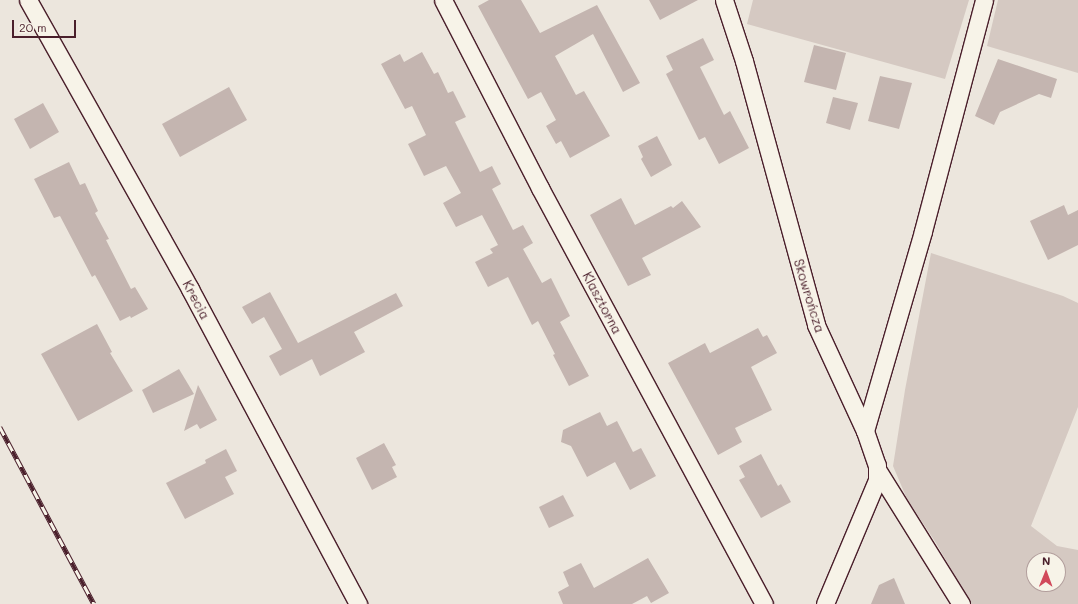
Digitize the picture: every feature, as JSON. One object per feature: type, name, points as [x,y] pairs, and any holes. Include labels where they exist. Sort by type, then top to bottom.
[{"type":"street","name":"Krecia","points":[[28,0],[190,289],[358,604]]},
{"type":"street","name":"Klasztorna","points":[[443,0],[537,182],[764,604]]},
{"type":"street","name":"Skowrończa","points":[[724,0],[744,61],[816,325],[865,431],[878,471],[961,604]]},
{"type":"street","points":[[865,431],[923,231],[984,0]]},
{"type":"street","points":[[825,604],[877,480],[878,471]]},
{"type":"shaded area","points":[[753,0],[969,0],[945,79],[747,24]]},
{"type":"shaded area","points":[[998,0],[1078,0],[1078,73],[987,46]]},
{"type":"shaded area","points":[[931,253],[1063,296],[1078,303],[1078,407],[1031,526],[1057,546],[1078,550],[1078,604],[971,604],[936,543],[907,499],[893,466],[905,390]]},
{"type":"building","points":[[489,0],[521,0],[540,33],[597,5],[640,83],[623,92],[593,34],[555,56],[576,95],[584,91],[610,136],[570,158],[561,141],[556,144],[546,126],[556,120],[541,92],[528,99],[478,6]]},
{"type":"building","points":[[649,0],[698,0],[660,20]]},
{"type":"building","points":[[703,38],[714,60],[700,67],[724,115],[730,111],[749,148],[719,164],[705,137],[699,140],[666,74],[673,70],[666,56]]},
{"type":"building","points":[[814,45],[846,53],[836,90],[804,82]]},
{"type":"building","points":[[422,52],[434,74],[438,72],[448,93],[453,91],[466,117],[455,122],[480,172],[492,166],[501,184],[492,189],[513,230],[523,225],[533,243],[523,249],[542,283],[551,278],[570,316],[560,322],[589,376],[569,386],[538,321],[532,325],[508,277],[488,287],[475,262],[493,253],[490,249],[498,245],[482,215],[456,227],[443,203],[461,193],[446,166],[424,176],[408,144],[426,135],[412,106],[405,109],[381,64],[400,54],[404,62]]},
{"type":"building","points":[[998,59],[1057,79],[1051,98],[1039,94],[1000,112],[994,125],[975,116]]},
{"type":"building","points":[[880,76],[912,83],[899,129],[868,121]]},
{"type":"building","points":[[229,87],[247,120],[180,157],[162,124]]},
{"type":"building","points":[[833,97],[858,103],[850,130],[826,123]]},
{"type":"building","points":[[43,103],[59,132],[30,149],[14,119]]},
{"type":"building","points":[[657,136],[672,165],[651,177],[641,159],[643,157],[638,146]]},
{"type":"building","points":[[69,162],[80,185],[85,183],[98,211],[95,213],[109,239],[106,240],[131,289],[135,287],[148,309],[131,318],[130,316],[120,321],[95,275],[92,277],[60,216],[54,218],[34,179]]},
{"type":"building","points":[[621,198],[635,225],[671,206],[673,208],[682,201],[701,227],[642,258],[651,275],[628,286],[590,215]]},
{"type":"building","points":[[1064,205],[1068,215],[1078,210],[1078,245],[1048,260],[1030,221]]},
{"type":"building","points":[[270,292],[298,343],[396,293],[403,306],[354,332],[365,352],[320,376],[312,359],[280,376],[269,356],[282,349],[264,317],[252,324],[242,307]]},
{"type":"building","points":[[97,324],[112,352],[110,353],[133,391],[78,421],[41,354]]},
{"type":"building","points":[[758,328],[763,337],[767,335],[777,353],[751,367],[772,410],[735,428],[742,442],[718,455],[668,363],[705,343],[710,353]]},
{"type":"building","points":[[179,369],[194,394],[153,413],[142,390]]},
{"type":"building","points":[[198,385],[217,420],[200,429],[197,424],[184,431]]},
{"type":"building","points":[[600,412],[607,426],[617,421],[633,452],[641,448],[656,476],[630,490],[615,462],[587,477],[571,446],[561,442],[563,430]]},
{"type":"building","points":[[384,443],[396,465],[392,467],[397,477],[372,490],[356,458]]},
{"type":"building","points":[[226,449],[237,471],[225,477],[234,494],[185,519],[166,483],[206,463],[205,460]]},
{"type":"building","points":[[761,454],[778,486],[781,484],[791,502],[761,518],[739,480],[745,477],[739,466]]},
{"type":"building","points":[[563,495],[574,516],[549,528],[539,507]]},
{"type":"building","points":[[648,558],[669,593],[651,603],[647,596],[632,604],[563,604],[558,592],[569,586],[563,572],[581,563],[594,588]]},
{"type":"building","points":[[894,578],[905,604],[871,604],[879,585]]},
{"type":"railway","points":[[0,427],[94,604]]}]
